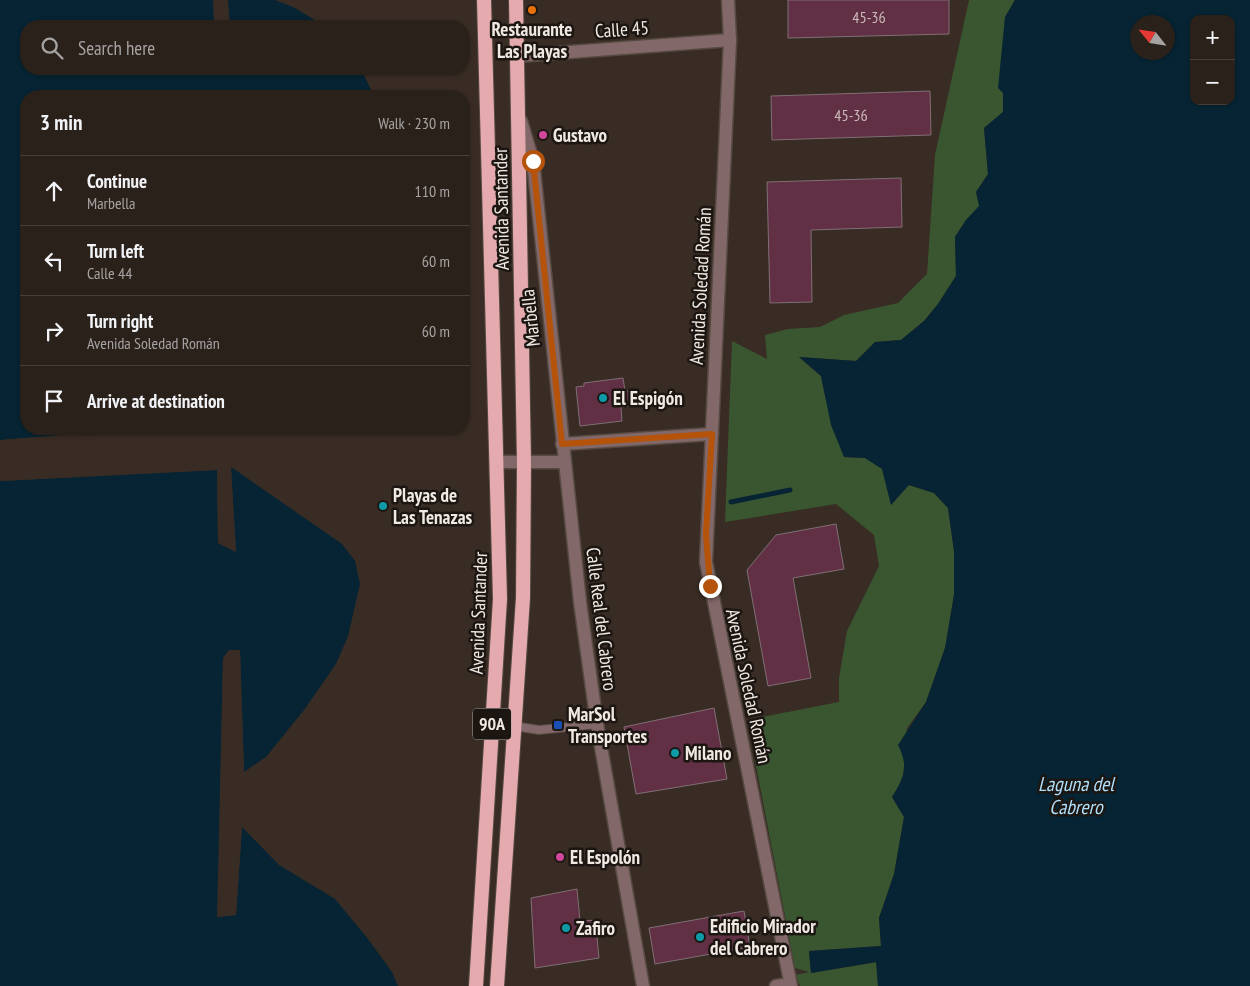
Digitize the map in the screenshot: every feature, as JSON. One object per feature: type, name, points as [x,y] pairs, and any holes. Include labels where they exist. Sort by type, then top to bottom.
[{"type":"highway","name":"Avenida Santander","points":[[476,986],[500,598],[484,0]]},
{"type":"highway","name":"Avenida Santander","points":[[497,986],[523,598],[524,462],[516,0]]},
{"type":"street","name":"Avenida Soledad Román","points":[[728,0],[730,40],[706,534],[710,586],[791,985]]},
{"type":"street","name":"Calle 45","points":[[517,56],[730,40]]},
{"type":"street","name":"Marbella","points":[[518,113],[533,161],[564,462]]},
{"type":"street","points":[[562,444],[712,434]]},
{"type":"street","points":[[497,462],[564,462]]},
{"type":"street","name":"Calle Real del Cabrero","points":[[564,462],[597,724],[643,986]]},
{"type":"street","points":[[776,986],[791,985]]},
{"type":"lane","points":[[514,726],[539,730],[597,724]]},
{"type":"green space","points":[[969,0],[1015,0],[1005,17],[1003,112],[984,128],[988,174],[976,192],[980,206],[966,220],[955,237],[956,276],[938,304],[924,321],[901,340],[875,342],[856,361],[799,357],[821,376],[844,457],[865,458],[909,485],[934,493],[948,508],[954,551],[954,595],[945,648],[926,702],[907,728],[903,779],[892,797],[904,817],[894,874],[879,918],[881,946],[809,951],[811,973],[877,962],[878,986],[800,986],[795,975],[809,972],[795,968],[753,750],[752,719],[839,702],[839,678],[847,631],[879,566],[874,535],[836,504],[725,522],[732,341],[767,359],[765,335],[788,329],[820,327],[844,315],[898,303],[927,274],[935,155]]},
{"type":"water","points":[[0,0],[213,0],[214,20],[20,20],[20,75],[364,75],[371,90],[20,90],[20,435],[64,435],[0,440]]},
{"type":"water","points":[[228,0],[275,0],[293,7],[315,20],[230,20]]},
{"type":"water","name":"Laguna del Cabrero","points":[[1015,0],[1250,0],[1250,986],[878,986],[876,962],[811,973],[809,951],[881,946],[879,918],[894,874],[904,817],[892,797],[900,784],[904,772],[903,759],[898,745],[926,702],[945,648],[954,595],[954,551],[948,508],[934,493],[909,485],[891,505],[882,469],[865,458],[844,457],[831,425],[821,376],[799,357],[856,361],[875,342],[901,340],[924,321],[938,304],[956,276],[955,237],[966,220],[979,206],[976,192],[988,174],[984,128],[1003,112],[1003,93],[998,88],[1005,17]]},
{"type":"water","points":[[231,467],[342,544],[355,561],[360,584],[348,636],[336,664],[304,710],[266,757],[244,772],[240,650],[229,650],[223,658],[218,917],[236,915],[242,827],[279,865],[335,899],[392,972],[398,986],[0,986],[0,481],[217,470],[218,543],[236,552]]},
{"type":"pier","points":[[65,435],[94,435],[0,443],[0,440]]},
{"type":"pier","points":[[230,465],[235,467],[231,468],[236,552],[218,543],[217,470],[0,481],[0,479],[218,467],[220,470],[220,542],[233,548]]},
{"type":"pier","points":[[229,650],[240,650],[244,775],[242,772],[238,653],[230,652],[225,659],[220,914],[234,913],[239,826],[242,824],[242,827],[236,915],[217,917],[223,658]]},
{"type":"building","points":[[788,0],[949,0],[949,34],[788,38]]},
{"type":"building","points":[[930,91],[931,135],[772,140],[771,96]]},
{"type":"building","points":[[901,178],[902,227],[811,230],[812,302],[770,303],[767,182]]},
{"type":"building","name":"El Espigón","points":[[623,378],[625,391],[628,391],[630,406],[621,407],[622,421],[580,426],[576,387],[584,386],[584,383]]},
{"type":"building","points":[[836,524],[844,569],[793,578],[811,678],[768,686],[747,570],[776,535]]},
{"type":"building","name":"Milano","points":[[714,708],[727,779],[636,794],[624,727]]},
{"type":"building","name":"Zafiro","points":[[577,889],[580,921],[599,920],[597,937],[599,958],[535,968],[531,898]]},
{"type":"building","name":"Edificio Mirador del Cabrero","points":[[744,911],[750,947],[655,964],[649,928]]},
{"type":"waterway","points":[[731,502],[790,490]]},
{"type":"place","name":"Restaurante Las Playas","points":[[532,10]]},
{"type":"place","name":"Gustavo","points":[[543,135]]},
{"type":"place","name":"El Espigón","points":[[603,398]]},
{"type":"place","name":"Playas de Las Tenazas","points":[[383,506]]},
{"type":"place","name":"MarSol Transportes","points":[[558,725]]},
{"type":"place","name":"Milano","points":[[675,753]]},
{"type":"place","name":"El Espolón","points":[[560,857]]},
{"type":"place","name":"Zafiro","points":[[566,928]]},
{"type":"place","name":"Edificio Mirador del Cabrero","points":[[700,937]]},
{"type":"route","points":[[533,161],[562,444],[712,434],[706,534],[706,562],[710,586]]}]
